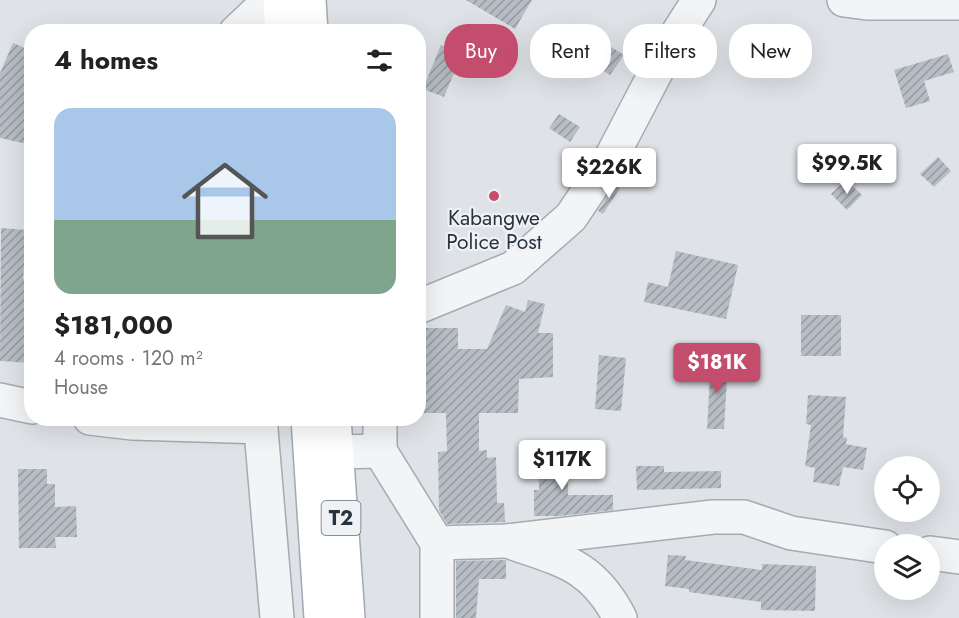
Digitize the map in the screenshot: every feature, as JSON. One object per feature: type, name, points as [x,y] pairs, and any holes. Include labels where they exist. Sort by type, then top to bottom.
[{"type":"main road","points":[[280,0],[282,24]]},
{"type":"main road","points":[[309,0],[310,24]]},
{"type":"main road","name":"T2","points":[[309,426],[321,618]]},
{"type":"main road","name":"T2","points":[[334,426],[348,618]]},
{"type":"street","points":[[239,23],[270,0]]},
{"type":"street","points":[[426,304],[513,268],[571,217],[612,156],[669,47],[699,0]]},
{"type":"street","points":[[844,0],[867,3],[959,3]]},
{"type":"street","points":[[0,400],[24,405]]},
{"type":"street","points":[[260,426],[277,618]]},
{"type":"street","points":[[380,426],[380,451],[437,543],[437,618]]},
{"type":"street","points":[[336,452],[380,451]]},
{"type":"street","points":[[437,543],[506,541],[713,517],[744,517],[791,533],[874,545]]},
{"type":"street","points":[[506,541],[560,560],[585,573],[609,596],[620,618]]},
{"type":"street","points":[[940,554],[959,557]]},
{"type":"building","points":[[466,0],[532,0],[518,24],[507,24]]},
{"type":"building","points":[[13,43],[24,48],[24,143],[0,138],[0,73]]},
{"type":"building","points":[[441,45],[444,46],[444,78],[452,78],[444,97],[426,90],[426,82]]},
{"type":"building","points":[[611,47],[623,56],[611,74]]},
{"type":"building","points":[[948,54],[954,72],[924,81],[930,101],[906,108],[894,70]]},
{"type":"building","points":[[559,114],[580,127],[570,142],[549,128]]},
{"type":"building","points":[[938,157],[951,171],[934,187],[920,174]]},
{"type":"building","points":[[846,180],[862,195],[847,210],[831,194]]},
{"type":"building","points":[[615,185],[620,188],[603,214],[598,211]]},
{"type":"building","points":[[1,228],[24,230],[24,362],[0,361]]},
{"type":"building","points":[[676,251],[738,265],[726,319],[644,302],[648,282],[668,287]]},
{"type":"building","points":[[528,300],[545,304],[538,333],[553,333],[553,377],[519,379],[518,413],[479,413],[479,451],[487,450],[487,458],[496,457],[497,503],[504,503],[505,522],[447,524],[439,510],[438,452],[447,451],[446,413],[426,413],[426,328],[458,328],[458,349],[487,349],[506,305],[525,312]]},
{"type":"building","points":[[801,315],[841,315],[841,356],[801,356]]},
{"type":"building","points":[[599,355],[626,358],[621,411],[595,409]]},
{"type":"building","points":[[711,359],[728,360],[724,429],[707,429]]},
{"type":"building","points":[[808,395],[846,397],[843,437],[847,438],[846,444],[867,448],[863,470],[843,467],[839,486],[813,482],[815,468],[805,466],[811,425],[806,424]]},
{"type":"building","points":[[538,449],[557,449],[558,466],[568,466],[568,495],[613,495],[613,510],[559,516],[534,516],[534,490],[539,490]]},
{"type":"building","points":[[636,466],[664,466],[664,472],[721,471],[721,488],[637,490]]},
{"type":"building","points":[[18,469],[47,469],[47,484],[55,484],[55,507],[76,506],[77,537],[55,537],[56,548],[19,548]]},
{"type":"building","points":[[668,555],[686,556],[685,560],[762,570],[762,564],[816,566],[815,611],[761,610],[761,602],[689,592],[689,589],[665,586]]},
{"type":"building","points":[[506,560],[506,579],[479,579],[476,618],[456,618],[456,561]]},
{"type":"place","name":"Kabangwe Police Post","points":[[494,196]]}]
